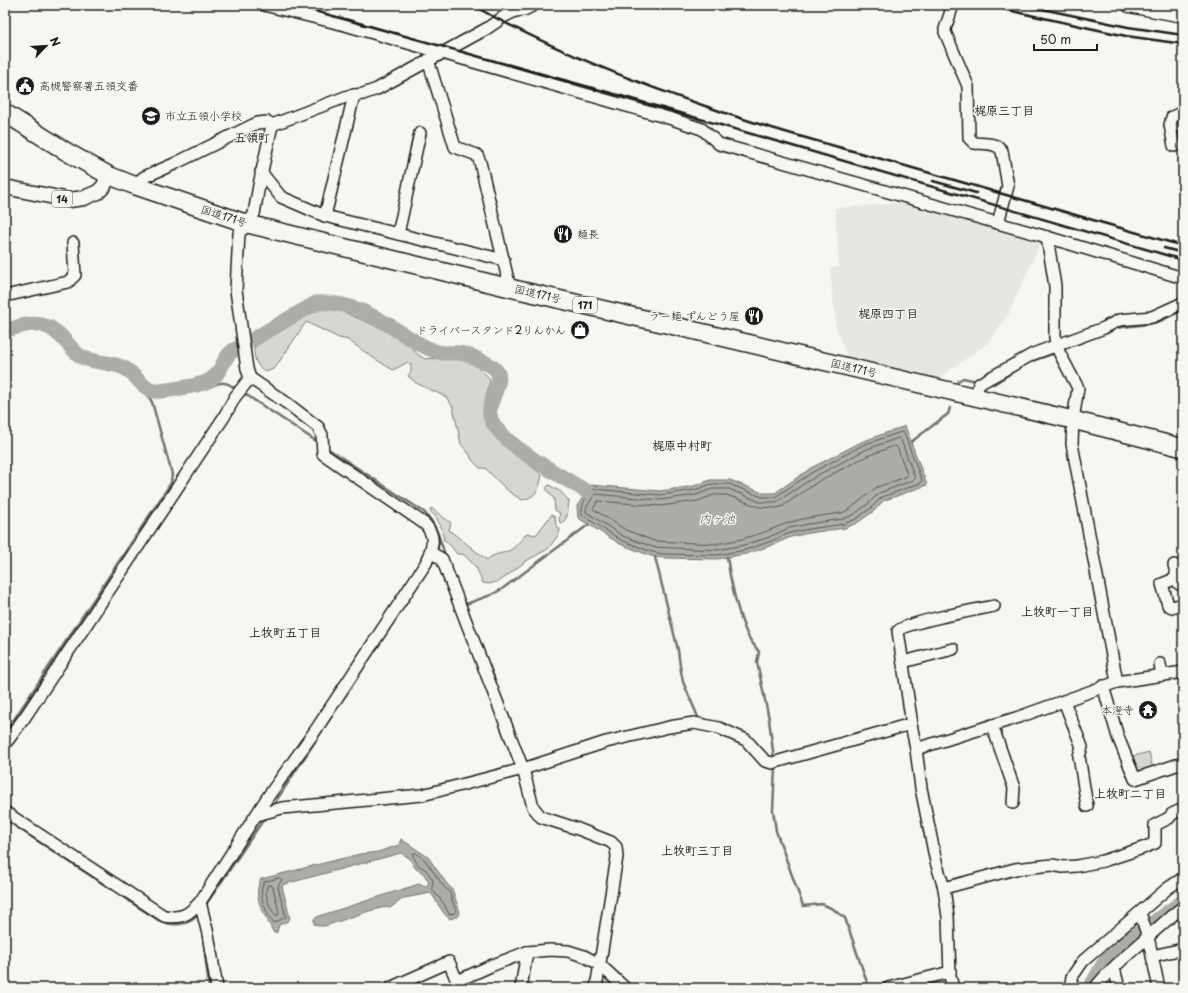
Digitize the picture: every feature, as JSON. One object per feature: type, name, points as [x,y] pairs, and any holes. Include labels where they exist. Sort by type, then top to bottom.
[{"type":"highway","name":"国道171号","points":[[5,113],[67,152],[108,175],[248,224],[510,288],[687,328],[980,387],[1073,420],[1183,448]]},
{"type":"main road","points":[[1129,5],[1182,11]]},
{"type":"main road","name":"14","points":[[5,187],[69,200],[84,198],[98,192],[104,186],[108,175]]},
{"type":"street","points":[[264,5],[345,25],[442,52],[702,129],[719,144],[998,223],[1183,278]]},
{"type":"street","points":[[272,125],[348,96],[363,94],[377,89],[486,29],[514,8],[524,10],[534,5]]},
{"type":"street","points":[[953,5],[945,32],[968,86],[970,138],[974,143],[996,145],[1002,151],[1008,186],[998,223]]},
{"type":"street","points":[[428,60],[455,147],[477,155],[480,162],[510,288]]},
{"type":"street","points":[[325,216],[354,95]]},
{"type":"street","points":[[1174,146],[1170,125],[1172,117],[1183,112]]},
{"type":"street","points":[[136,186],[144,177],[258,123],[268,122],[272,125]]},
{"type":"street","points":[[5,812],[164,916],[179,917],[186,914],[200,902],[426,563],[433,541],[432,535],[425,524],[323,454],[322,435],[318,427],[250,378],[236,290],[239,233],[248,224],[254,214],[261,172],[272,125]]},
{"type":"street","points":[[398,234],[420,133]]},
{"type":"street","points":[[261,172],[281,197],[325,216],[504,260]]},
{"type":"street","points":[[1046,237],[1055,286],[1056,346],[1078,388],[1073,420],[1072,444],[1117,682]]},
{"type":"street","points":[[5,296],[68,282],[71,280],[75,275],[73,243]]},
{"type":"street","points":[[980,387],[1033,354],[1104,328],[1115,321],[1152,317],[1183,304]]},
{"type":"street","points":[[5,744],[25,717],[224,417],[239,392],[250,378]]},
{"type":"street","points":[[430,552],[442,559],[523,769],[533,808],[541,817],[611,842],[616,847],[617,856],[596,988]]},
{"type":"street","points":[[1174,565],[1178,581],[1162,584],[1168,605],[1172,607],[1183,604]]},
{"type":"street","points":[[953,988],[950,972],[948,917],[944,888],[936,862],[921,788],[916,749],[910,724],[911,718],[898,631],[900,628],[994,606]]},
{"type":"street","points":[[903,662],[952,649]]},
{"type":"street","points":[[916,749],[1016,718],[1103,686],[1161,669],[1183,672]]},
{"type":"street","points":[[1103,686],[1118,737],[1135,780],[1182,763],[1183,766]]},
{"type":"street","points":[[1064,701],[1082,747],[1079,756],[1088,806]]},
{"type":"street","points":[[257,815],[282,808],[422,795],[523,769],[606,742],[669,727],[694,723],[719,728],[746,740],[765,761],[772,763],[910,724]]},
{"type":"street","points":[[992,725],[1014,788],[1013,803]]},
{"type":"street","points":[[944,888],[1016,869],[1052,865],[1063,867],[1077,866],[1103,861],[1143,848],[1155,843],[1155,825],[1183,809]]},
{"type":"street","points":[[1070,988],[1072,977],[1083,962],[1168,888],[1183,878]]},
{"type":"street","points":[[200,902],[208,934],[217,988]]},
{"type":"street","points":[[1095,988],[1102,979],[1169,917],[1183,907]]},
{"type":"street","points":[[1140,913],[1148,937],[1159,988]]},
{"type":"street","points":[[1152,956],[1183,949]]},
{"type":"street","points":[[390,988],[449,962],[457,981],[527,952],[550,950],[568,951],[584,956],[599,964],[625,988]]},
{"type":"street","points":[[521,988],[527,952]]},
{"type":"street","points":[[1114,968],[1119,988]]},
{"type":"street","points":[[888,988],[950,972]]},
{"type":"shaded area","points":[[901,203],[1041,242],[1008,315],[988,343],[939,378],[848,359],[836,327],[830,268],[839,267],[835,208]]},
{"type":"shaded area","points":[[321,306],[341,311],[390,332],[412,347],[417,354],[425,359],[454,358],[466,360],[484,372],[490,380],[485,404],[486,416],[490,427],[496,437],[504,445],[542,475],[536,492],[531,497],[522,500],[508,491],[485,468],[480,468],[472,460],[461,444],[453,407],[446,397],[416,383],[408,376],[411,371],[411,365],[408,362],[393,370],[348,340],[339,338],[306,322],[275,368],[266,372],[258,365],[254,356],[254,348],[307,313]]},
{"type":"shaded area","points":[[549,485],[561,492],[569,501],[567,516],[563,523],[560,523],[560,513],[555,510],[554,499],[547,490]]},
{"type":"shaded area","points":[[431,508],[451,523],[449,530],[487,560],[494,555],[511,550],[527,533],[536,535],[552,514],[555,517],[556,526],[560,529],[559,534],[548,549],[526,561],[500,581],[489,584],[483,583],[476,567],[463,554],[457,554],[444,540],[441,527],[436,517],[430,511]]},
{"type":"shaded area","points":[[1149,752],[1153,769],[1137,773],[1133,756]]},
{"type":"water","name":"内ヶ池","points":[[905,426],[927,485],[883,501],[874,511],[857,523],[845,528],[791,537],[746,554],[717,559],[663,558],[651,556],[620,544],[578,518],[577,506],[591,485],[660,491],[694,486],[710,480],[730,480],[763,493],[775,493],[811,468],[861,442]]},
{"type":"water","points":[[401,839],[428,857],[452,889],[460,912],[458,916],[450,919],[447,917],[431,893],[404,898],[390,908],[385,907],[369,911],[325,926],[314,924],[314,919],[319,916],[419,884],[426,887],[429,882],[423,873],[416,869],[409,858],[401,853],[285,884],[282,886],[290,918],[288,921],[279,925],[277,932],[274,933],[271,929],[258,898],[258,889],[261,879],[360,854],[378,852],[399,845]]},
{"type":"waterway","points":[[5,331],[19,326],[33,324],[46,326],[59,334],[80,356],[85,359],[113,364],[124,368],[131,372],[147,388],[152,391],[159,391],[206,382],[215,376],[232,351],[316,303],[339,304],[351,307],[372,316],[429,349],[441,353],[463,354],[478,359],[495,369],[499,379],[490,409],[490,415],[494,425],[503,436],[531,458],[586,491]]},
{"type":"waterway","points":[[1115,328],[1149,324],[1160,321],[1183,310]]},
{"type":"waterway","points":[[5,336],[31,329],[44,331],[83,364],[119,372],[150,396],[167,396],[190,392],[204,389],[218,383],[227,384],[237,390]]},
{"type":"waterway","points":[[1062,350],[1100,335]]},
{"type":"waterway","points":[[1032,361],[1055,353]]},
{"type":"waterway","points":[[988,383],[994,384],[1022,366]]},
{"type":"waterway","points":[[958,381],[963,378],[977,381]]},
{"type":"waterway","points":[[242,392],[319,443]]},
{"type":"waterway","points":[[5,733],[171,483],[172,474],[152,402],[147,394]]},
{"type":"waterway","points":[[911,442],[948,414],[950,408]]},
{"type":"waterway","points":[[327,448],[424,512],[429,517],[435,528],[446,557]]},
{"type":"waterway","points":[[463,605],[491,595],[502,589],[588,525]]},
{"type":"waterway","points":[[437,552],[439,541]]},
{"type":"waterway","points":[[655,557],[678,650],[683,682],[698,717]]},
{"type":"waterway","points":[[727,557],[732,586],[744,628],[759,652],[757,662],[769,719],[774,759]]},
{"type":"waterway","points":[[272,807],[435,559]]},
{"type":"waterway","points":[[775,766],[773,810],[776,831],[803,906],[822,904],[833,909],[845,918],[869,988]]},
{"type":"waterway","points":[[205,906],[266,816]]},
{"type":"waterway","points":[[15,826],[158,920],[180,924],[190,921],[199,913]]},
{"type":"waterway","points":[[1090,988],[1104,963],[1123,944],[1182,902]]},
{"type":"waterway","points":[[203,937],[209,988]]},
{"type":"railway","points":[[293,5],[618,95],[1183,260]]},
{"type":"railway","points":[[472,5],[529,35],[588,62],[648,86],[728,114],[789,133],[1183,246]]},
{"type":"railway","points":[[984,5],[1126,36],[1183,44]]},
{"type":"railway","points":[[1023,5],[1128,27],[1183,35]]},
{"type":"railway","points":[[933,181],[976,193]]},
{"type":"railway","points":[[1164,248],[1183,253]]},
{"type":"place","name":"高槻警察署五領交番","points":[[25,86]]},
{"type":"place","name":"市立五領小学校","points":[[151,116]]},
{"type":"place","name":"麺長","points":[[563,234]]},
{"type":"place","name":"ラー麺 ずんどう屋","points":[[754,316]]},
{"type":"place","name":"ドライバースタンド2りんかん","points":[[580,330]]},
{"type":"place","name":"本澄寺","points":[[1148,710]]},
{"type":"district","name":"梶原三丁目","points":[[1004,111]]},
{"type":"district","name":"五領町","points":[[252,138]]},
{"type":"district","name":"梶原四丁目","points":[[888,314]]},
{"type":"district","name":"梶原中村町","points":[[682,446]]},
{"type":"district","name":"上牧町一丁目","points":[[1057,612]]},
{"type":"district","name":"上牧町五丁目","points":[[285,633]]},
{"type":"district","name":"上牧町二丁目","points":[[1130,794]]},
{"type":"district","name":"上牧町三丁目","points":[[697,851]]}]
